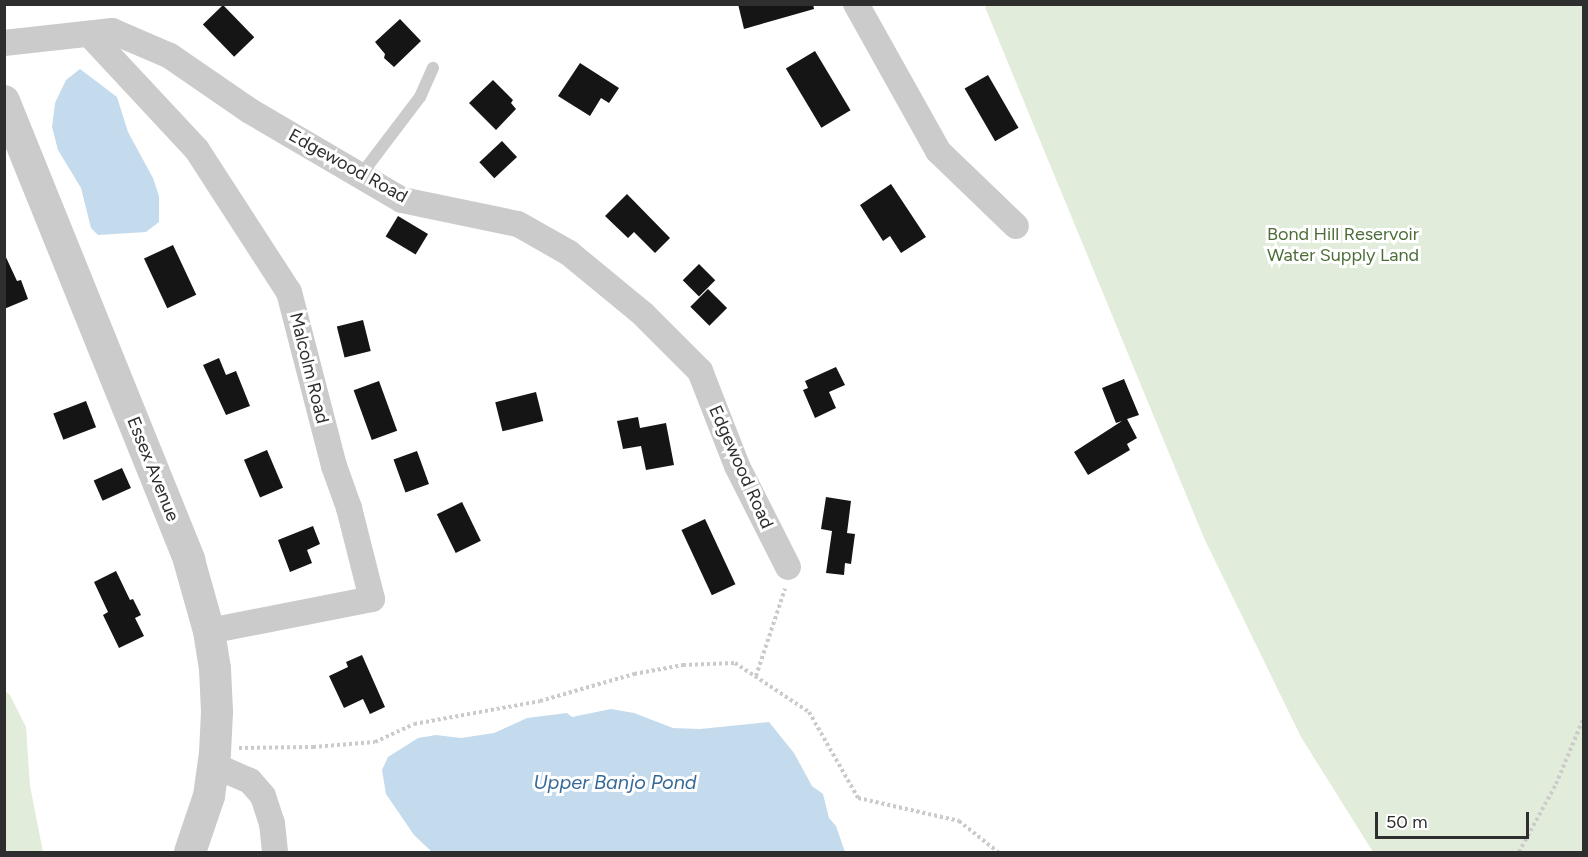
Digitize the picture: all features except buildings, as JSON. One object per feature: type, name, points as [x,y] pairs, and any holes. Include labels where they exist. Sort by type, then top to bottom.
[{"type":"street","points":[[856,4],[938,151],[1016,226]]},
{"type":"street","name":"Edgewood Road","points":[[4,44],[112,31],[170,56],[250,111],[402,200],[518,224],[569,253],[643,314],[700,371],[737,466],[788,567]]},
{"type":"street","name":"Malcolm Road","points":[[89,34],[197,150],[289,292],[334,466],[349,508],[372,599],[209,631]]},
{"type":"street","name":"Essex Avenue","points":[[5,102],[189,560],[209,631],[216,680],[214,756],[209,796],[190,852]]},
{"type":"street","points":[[214,756],[250,781],[263,796],[272,823],[275,852]]},
{"type":"lane","points":[[360,176],[420,97],[433,68]]},
{"type":"path","points":[[756,676],[788,580],[788,567]]},
{"type":"path","points":[[214,756],[375,742],[414,724],[540,701],[634,674],[683,665],[735,663],[809,712],[858,798],[959,821],[998,852]]},
{"type":"path","points":[[1520,852],[1556,784],[1584,717]]},
{"type":"green space","name":"Bond Hill Reservoir Water Supply Land","points":[[991,4],[1583,5],[1583,852],[1373,852],[1301,737],[1204,538],[985,7]]},
{"type":"green space","points":[[4,690],[10,695],[26,727],[30,786],[43,852],[5,852]]},
{"type":"water","points":[[80,69],[117,97],[128,132],[153,178],[159,196],[159,222],[146,232],[98,235],[91,228],[81,188],[58,150],[52,127],[55,103],[66,80]]},
{"type":"water","name":"Upper Banjo Pond","points":[[611,709],[634,713],[673,728],[700,729],[769,722],[794,753],[812,786],[823,794],[829,818],[836,826],[845,852],[432,852],[414,835],[386,794],[382,770],[388,757],[418,738],[436,735],[461,738],[494,733],[527,718],[567,713],[572,717]]}]
